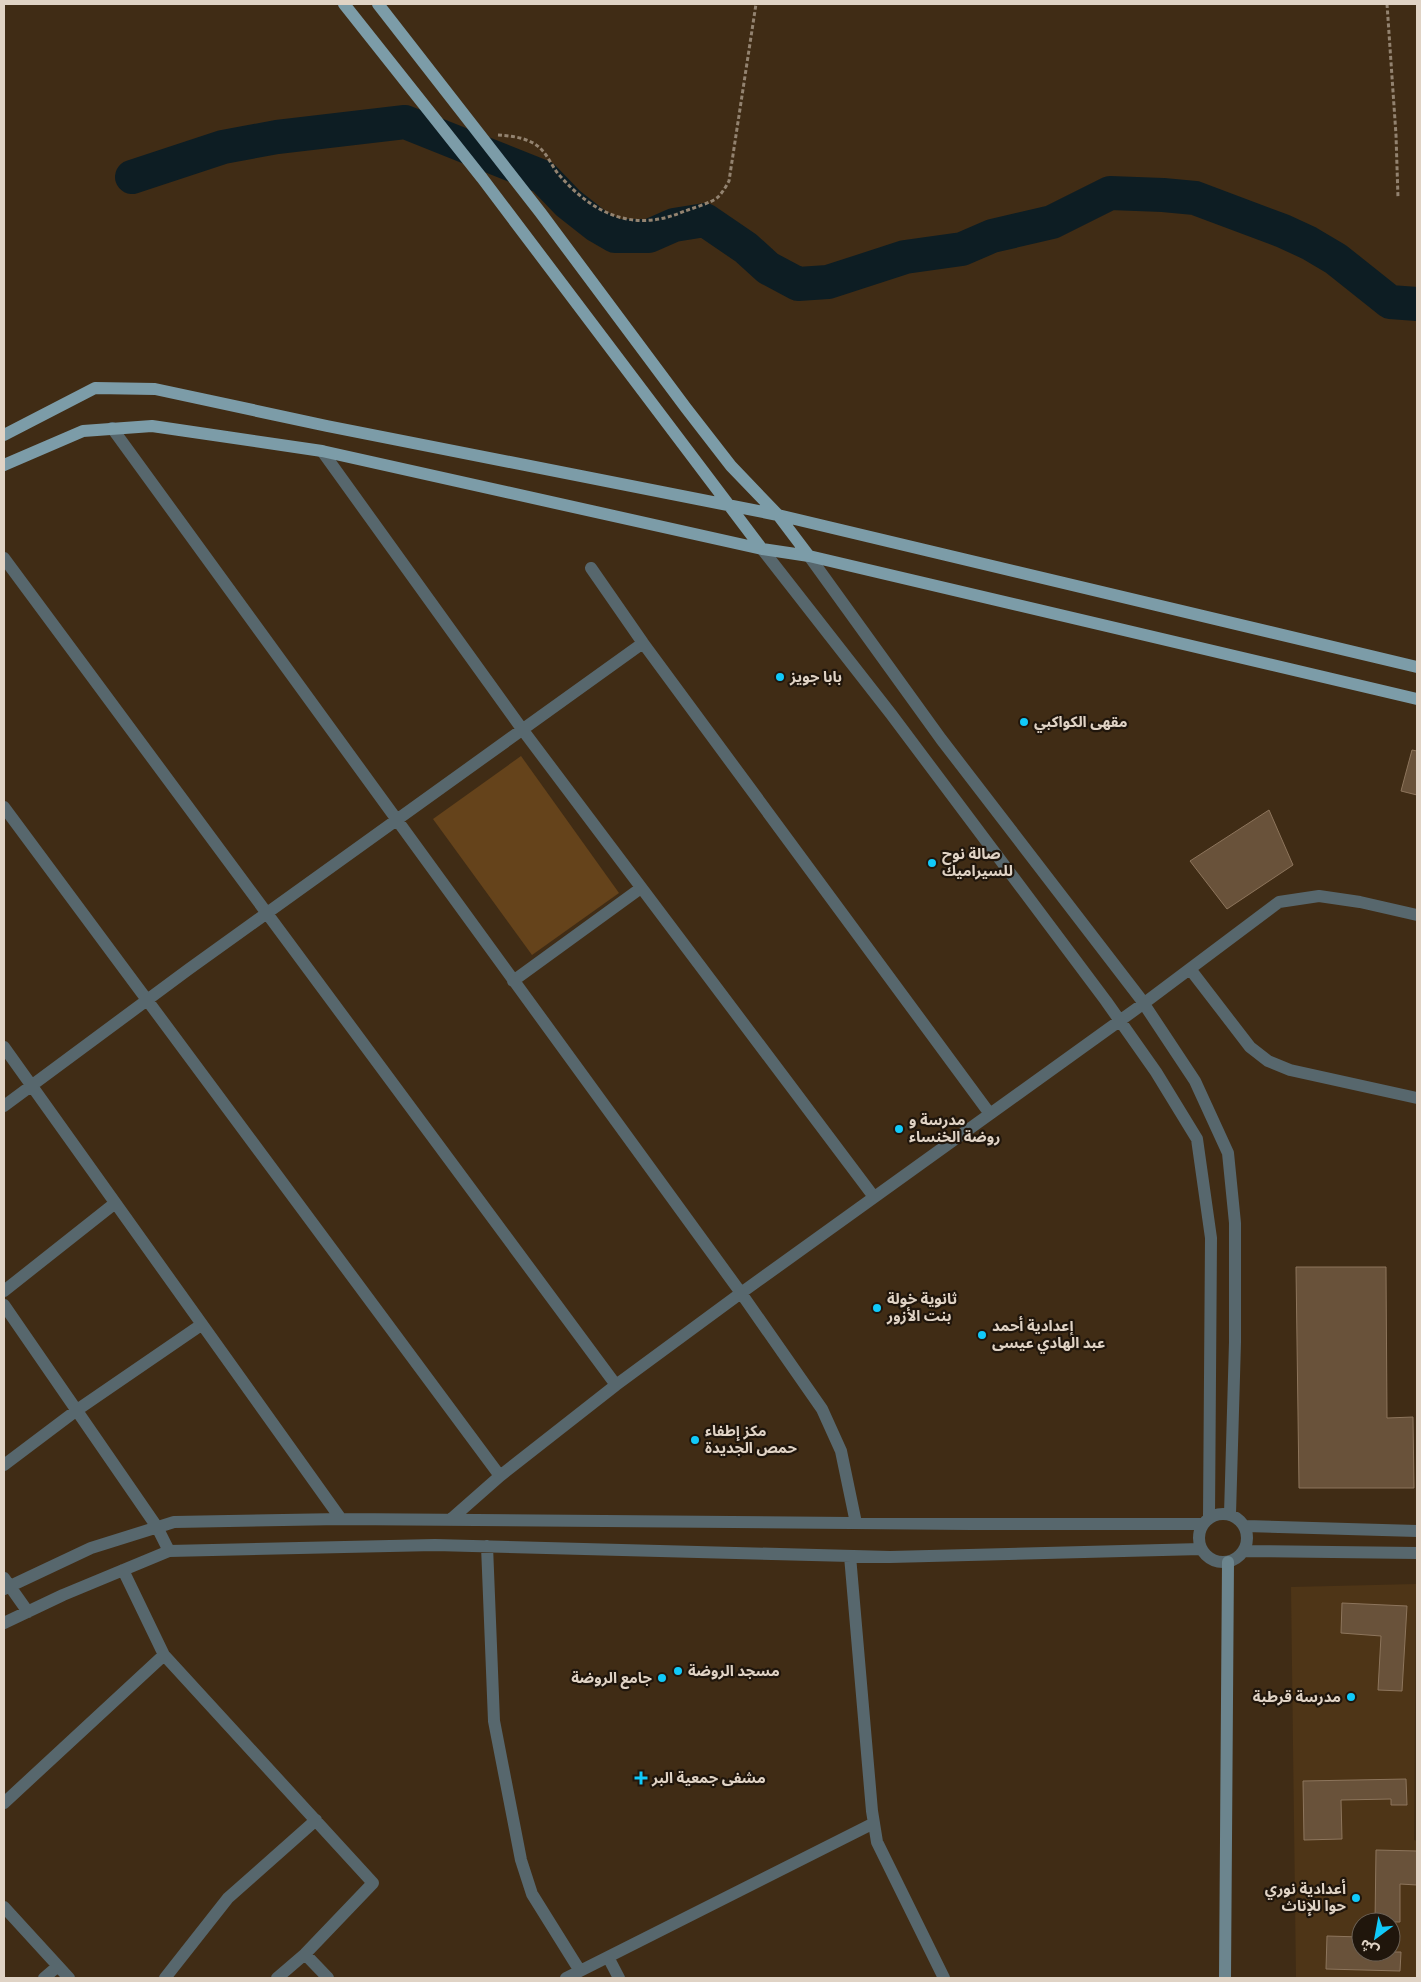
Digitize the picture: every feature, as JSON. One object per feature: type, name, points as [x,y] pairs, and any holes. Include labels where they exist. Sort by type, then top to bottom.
[{"type":"main road","points":[[344,4],[482,178],[762,549]]},
{"type":"main road","points":[[378,4],[540,212],[726,459],[778,515],[809,556]]},
{"type":"main road","points":[[4,435],[95,388],[155,389],[327,426],[778,515],[1417,667]]},
{"type":"main road","points":[[4,465],[83,430],[152,426],[322,452],[762,549],[809,556],[1417,699]]},
{"type":"street","points":[[112,428],[741,1293],[822,1409],[841,1451],[856,1523]]},
{"type":"street","points":[[322,452],[522,729],[874,1197]]},
{"type":"street","points":[[28,1612],[6,1584],[91,1548],[174,1522],[341,1519],[856,1523],[1206,1521],[1222,1513],[1238,1517],[1246,1526],[1248,1543],[1244,1551],[1239,1557],[1228,1562],[1211,1559],[1202,1548],[1199,1540],[1200,1531],[1206,1521],[1211,1238],[1196,1139],[1156,1072],[1120,1021],[891,714],[762,549]]},
{"type":"street","points":[[809,556],[940,739],[1143,1004],[1195,1081],[1228,1153],[1235,1223],[1235,1342],[1230,1514]]},
{"type":"street","points":[[4,558],[616,1385]]},
{"type":"street","points":[[591,568],[643,643],[990,1114]]},
{"type":"street","points":[[4,1106],[267,913],[643,643]]},
{"type":"street","points":[[4,808],[500,1476]]},
{"type":"street","points":[[513,981],[641,888]]},
{"type":"street","points":[[450,1520],[500,1476],[616,1385],[1120,1021],[1279,902],[1319,896],[1360,902],[1417,915]]},
{"type":"street","points":[[1190,969],[1250,1047],[1268,1061],[1290,1070],[1417,1098]]},
{"type":"street","points":[[4,1047],[114,1204],[341,1519]]},
{"type":"street","points":[[4,1291],[114,1204]]},
{"type":"street","points":[[4,1305],[157,1527],[169,1551]]},
{"type":"street","points":[[4,1465],[77,1410],[201,1325]]},
{"type":"street","points":[[1246,1526],[1417,1531]]},
{"type":"street","points":[[4,1623],[169,1551],[426,1545],[890,1556],[1202,1548]]},
{"type":"street","points":[[487,1546],[494,1721],[521,1860],[532,1894],[580,1971]]},
{"type":"street","points":[[1244,1551],[1417,1553]]},
{"type":"street","points":[[850,1556],[877,1842],[944,1978]]},
{"type":"street","points":[[1225,1978],[1228,1562]]},
{"type":"street","points":[[123,1570],[164,1655],[373,1883],[305,1954],[277,1978]]},
{"type":"street","points":[[4,1803],[164,1655]]},
{"type":"street","points":[[165,1978],[228,1898],[316,1820]]},
{"type":"street","points":[[566,1978],[874,1823]]},
{"type":"street","points":[[4,1908],[69,1978]]},
{"type":"street","points":[[305,1954],[328,1978]]},
{"type":"street","points":[[608,1957],[619,1978]]},
{"type":"street","points":[[44,1978],[58,1966]]},
{"type":"path","points":[[480,134],[517,136],[540,148],[560,176],[580,197],[608,214],[627,220],[648,221],[670,217],[718,198],[729,181],[756,4]]},
{"type":"path","points":[[1387,4],[1396,135],[1398,198]]},
{"type":"shaded area","points":[[521,756],[619,893],[532,955],[433,819]]},
{"type":"shaded area","points":[[1416,1584],[1414,1840],[1417,1841],[1417,1977],[1296,1978],[1291,1587]]},
{"type":"building","points":[[1412,750],[1417,751],[1417,795],[1401,791]]},
{"type":"building","points":[[1269,810],[1293,865],[1227,909],[1190,861]]},
{"type":"building","points":[[1296,1267],[1386,1267],[1387,1418],[1413,1417],[1414,1488],[1299,1488]]},
{"type":"building","points":[[1342,1603],[1407,1606],[1402,1691],[1378,1690],[1381,1636],[1341,1633]]},
{"type":"building","points":[[1406,1779],[1407,1805],[1391,1805],[1391,1799],[1341,1800],[1342,1839],[1304,1840],[1303,1781]]},
{"type":"building","points":[[1376,1850],[1417,1851],[1417,1885],[1400,1884],[1400,1912],[1375,1912]]},
{"type":"building","points":[[1327,1936],[1351,1937],[1351,1962],[1400,1962],[1400,1971],[1326,1969]]},
{"type":"waterway","points":[[132,177],[223,147],[277,137],[405,122],[543,177],[568,203],[596,225],[615,236],[649,236],[674,225],[705,220],[746,248],[768,268],[798,284],[828,282],[905,257],[962,249],[992,236],[1052,222],[1110,193],[1195,198],[1283,231],[1309,243],[1336,259],[1390,302],[1417,304]]},
{"type":"place","name":"بابا جويز","points":[[780,677]]},
{"type":"place","name":"مقهى الكواكبي","points":[[1024,722]]},
{"type":"place","name":"صالة نوح للسيراميك","points":[[932,863]]},
{"type":"place","name":"مدرسة و روضة الخنساء","points":[[899,1129]]},
{"type":"place","name":"ثانوية خولة بنت الأزور","points":[[877,1308]]},
{"type":"place","name":"إعدادية أحمد عبد الهادي عيسى","points":[[982,1335]]},
{"type":"place","name":"مكز إطفاء حمص الجديدة","points":[[695,1440]]},
{"type":"place","name":"مسجد الروضة","points":[[678,1671]]},
{"type":"place","name":"جامع الروضة","points":[[662,1678]]},
{"type":"place","name":"مدرسة قرطبة","points":[[1351,1697]]},
{"type":"place","name":"مشفى جمعية البر","points":[[641,1778]]},
{"type":"place","name":"أعدادية نوري حوا للإناث","points":[[1356,1898]]}]
